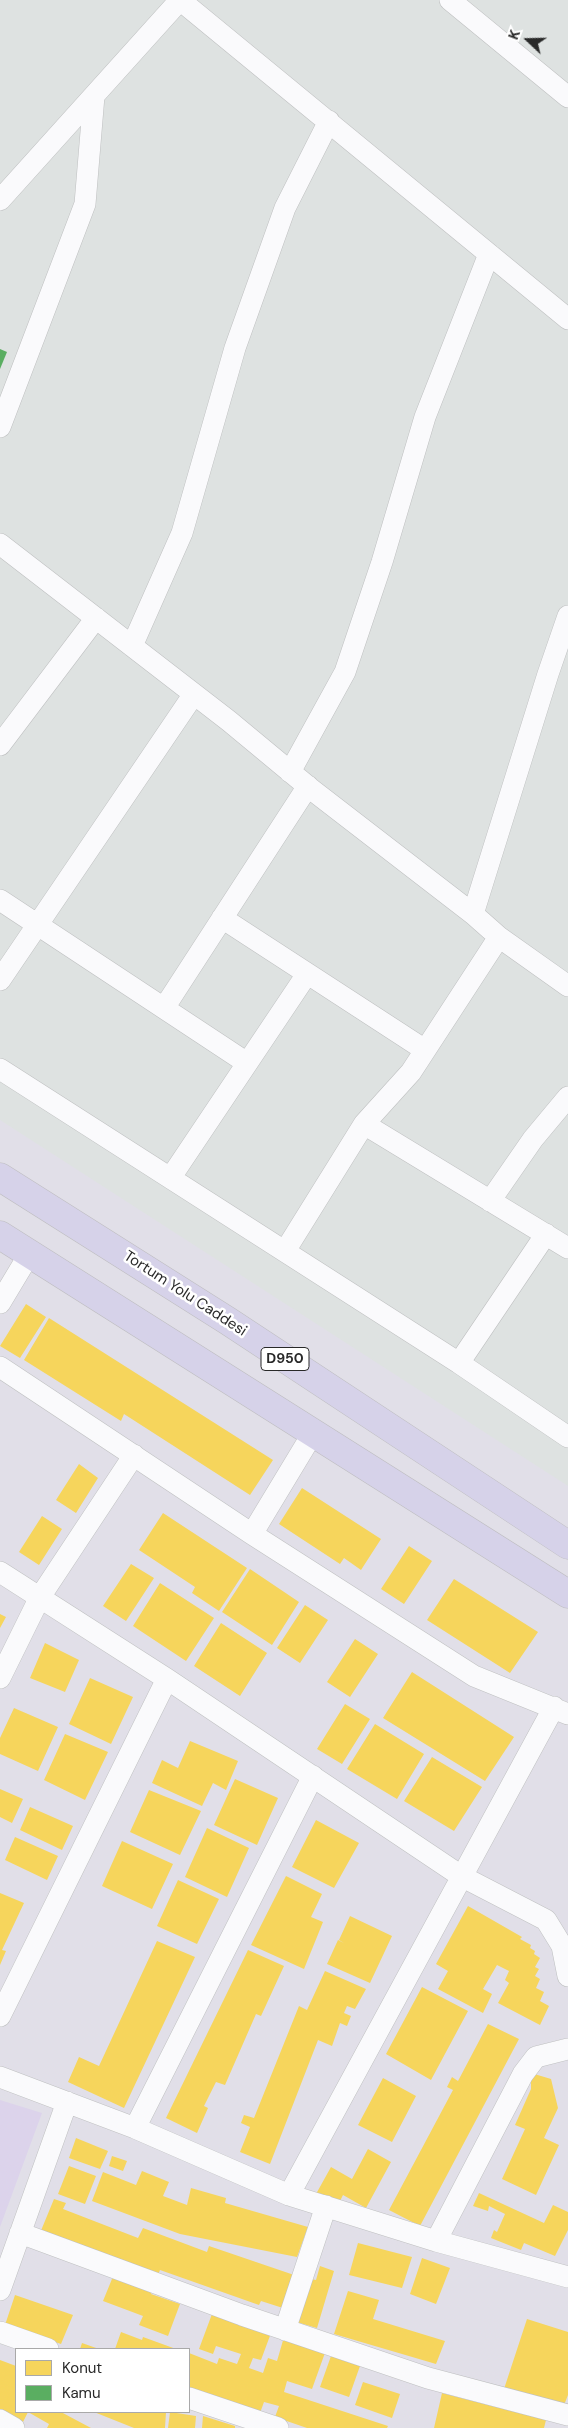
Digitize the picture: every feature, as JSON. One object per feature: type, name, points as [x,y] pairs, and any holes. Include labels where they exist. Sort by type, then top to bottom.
[{"type":"highway","name":"Tortum Yolu Caddesi","points":[[0,1177],[236,1326],[568,1545]]},
{"type":"highway","points":[[0,1235],[568,1594]]},
{"type":"street","points":[[0,200],[180,0],[568,319]]},
{"type":"street","points":[[450,0],[568,97]]},
{"type":"street","points":[[0,428],[85,204],[94,96]]},
{"type":"street","points":[[132,646],[182,533],[235,348],[285,208],[329,121]]},
{"type":"street","points":[[290,772],[345,672],[382,562],[425,417],[489,254]]},
{"type":"street","points":[[0,544],[194,694],[290,772],[473,914],[499,937],[568,986]]},
{"type":"street","points":[[473,914],[568,616]]},
{"type":"street","points":[[0,744],[96,618]]},
{"type":"street","points":[[0,980],[36,924],[194,694]]},
{"type":"street","points":[[164,1008],[308,786]]},
{"type":"street","points":[[0,900],[247,1063]]},
{"type":"street","points":[[222,918],[426,1050]]},
{"type":"street","points":[[285,1251],[364,1124],[412,1072],[499,937]]},
{"type":"street","points":[[171,1177],[308,974]]},
{"type":"street","points":[[0,1069],[459,1363],[568,1437]]},
{"type":"street","points":[[490,1201],[533,1138],[568,1097]]},
{"type":"street","points":[[364,1124],[568,1248]]},
{"type":"street","points":[[459,1363],[546,1234]]},
{"type":"street","points":[[0,1303],[30,1254]]},
{"type":"street","points":[[0,1367],[252,1534],[474,1676],[561,1710],[461,1876],[289,2195]]},
{"type":"street","points":[[252,1534],[314,1433]]},
{"type":"street","points":[[0,1678],[40,1597],[134,1455]]},
{"type":"street","points":[[0,1572],[166,1679],[461,1876],[546,1920],[562,1946],[568,1976]]},
{"type":"street","points":[[0,2016],[166,1679]]},
{"type":"street","points":[[135,2128],[313,1776]]},
{"type":"street","points":[[436,2241],[523,2074],[536,2057],[568,2049]]},
{"type":"street","points":[[0,2077],[135,2128],[289,2195],[436,2241],[568,2277]]},
{"type":"street","points":[[0,2290],[67,2102]]},
{"type":"street","points":[[285,2330],[326,2206]]},
{"type":"street","points":[[20,2233],[285,2330],[428,2378],[568,2415]]},
{"type":"street","points":[[0,2332],[45,2348]]},
{"type":"street","points":[[190,2398],[278,2428]]},
{"type":"street","points":[[0,2420],[14,2428]]},
{"type":"shaded area","points":[[0,0],[568,0],[568,1486],[0,1120]]},
{"type":"shaded area","points":[[0,2100],[42,2113],[0,2227]]},
{"type":"building: Konut","points":[[26,1304],[46,1317],[20,1358],[0,1346]]},
{"type":"building: Konut","points":[[49,1318],[273,1460],[250,1495],[124,1414],[121,1421],[24,1360]]},
{"type":"building: Konut","points":[[79,1464],[98,1478],[76,1513],[56,1500]]},
{"type":"building: Konut","points":[[302,1488],[381,1539],[361,1570],[344,1558],[340,1564],[279,1524]]},
{"type":"building: Konut","points":[[163,1513],[247,1568],[219,1611],[192,1593],[195,1587],[139,1550]]},
{"type":"building: Konut","points":[[42,1516],[62,1529],[39,1565],[19,1552]]},
{"type":"building: Konut","points":[[409,1546],[432,1561],[404,1604],[381,1589]]},
{"type":"building: Konut","points":[[131,1564],[154,1578],[126,1621],[103,1606]]},
{"type":"building: Konut","points":[[250,1569],[299,1602],[272,1645],[222,1612]]},
{"type":"building: Konut","points":[[454,1579],[538,1632],[510,1673],[427,1620]]},
{"type":"building: Konut","points":[[160,1583],[214,1618],[186,1661],[133,1626]]},
{"type":"building: Konut","points":[[305,1605],[328,1620],[300,1663],[277,1648]]},
{"type":"building: Konut","points":[[0,1614],[6,1617],[0,1628]]},
{"type":"building: Konut","points":[[221,1623],[267,1653],[240,1696],[194,1666]]},
{"type":"building: Konut","points":[[355,1639],[378,1654],[350,1697],[327,1682]]},
{"type":"building: Konut","points":[[45,1643],[79,1660],[65,1692],[30,1678]]},
{"type":"building: Konut","points":[[412,1672],[514,1737],[485,1781],[383,1718]]},
{"type":"building: Konut","points":[[90,1678],[133,1697],[111,1744],[69,1724]]},
{"type":"building: Konut","points":[[345,1704],[370,1719],[342,1764],[317,1749]]},
{"type":"building: Konut","points":[[14,1708],[58,1727],[38,1771],[0,1754],[0,1738]]},
{"type":"building: Konut","points":[[375,1724],[424,1754],[397,1799],[347,1769]]},
{"type":"building: Konut","points":[[65,1734],[108,1752],[85,1800],[44,1780]]},
{"type":"building: Konut","points":[[190,1741],[238,1761],[226,1790],[213,1783],[202,1806],[152,1783],[162,1760],[178,1768]]},
{"type":"building: Konut","points":[[432,1757],[482,1787],[454,1831],[404,1801]]},
{"type":"building: Konut","points":[[235,1779],[278,1798],[257,1845],[214,1825]]},
{"type":"building: Konut","points":[[0,1789],[23,1799],[12,1823],[0,1817]]},
{"type":"building: Konut","points":[[149,1790],[201,1811],[180,1855],[130,1832]]},
{"type":"building: Konut","points":[[30,1807],[73,1826],[62,1850],[20,1830]]},
{"type":"building: Konut","points":[[316,1820],[359,1843],[334,1888],[292,1867]]},
{"type":"building: Konut","points":[[207,1828],[249,1848],[227,1897],[185,1877]]},
{"type":"building: Konut","points":[[15,1837],[58,1856],[47,1880],[5,1860]]},
{"type":"building: Konut","points":[[122,1841],[173,1864],[152,1909],[102,1886]]},
{"type":"building: Konut","points":[[286,1876],[322,1894],[311,1917],[323,1922],[304,1969],[251,1945]]},
{"type":"building: Konut","points":[[178,1880],[219,1899],[197,1944],[157,1926]]},
{"type":"building: Konut","points":[[0,1893],[24,1903],[2,1950],[6,1951],[0,1965]]},
{"type":"building: Konut","points":[[468,1906],[522,1937],[520,1939],[531,1945],[530,1948],[535,1951],[534,1954],[540,1958],[535,1967],[539,1969],[535,1976],[540,1979],[536,1988],[544,1992],[540,2001],[549,2006],[540,2025],[498,2003],[509,1983],[505,1980],[509,1971],[497,1965],[483,1989],[492,1994],[483,2013],[438,1989],[448,1971],[436,1964]]},
{"type":"building: Konut","points":[[350,1916],[392,1936],[370,1983],[327,1964],[338,1940],[344,1943],[339,1940]]},
{"type":"building: Konut","points":[[157,1941],[195,1957],[124,2108],[68,2082],[79,2057],[99,2066]]},
{"type":"building: Konut","points":[[248,1950],[284,1966],[261,2016],[256,2014],[225,2085],[216,2082],[204,2106],[208,2108],[197,2133],[166,2118]]},
{"type":"building: Konut","points":[[325,1971],[366,1989],[355,2009],[347,2006],[344,2013],[351,2016],[347,2026],[340,2023],[332,2046],[318,2040],[270,2164],[240,2152],[250,2127],[241,2123],[244,2115],[254,2118],[299,2006],[307,2010]]},
{"type":"building: Konut","points":[[422,1987],[468,2011],[431,2080],[386,2054]]},
{"type":"building: Konut","points":[[488,2024],[519,2039],[420,2226],[389,2210],[453,2090],[447,2087],[452,2077],[458,2081]]},
{"type":"building: Konut","points":[[531,2073],[551,2079],[558,2108],[544,2138],[559,2145],[536,2195],[502,2179],[525,2129],[515,2125],[531,2089]]},
{"type":"building: Konut","points":[[383,2078],[416,2096],[392,2142],[358,2125]]},
{"type":"building: Konut","points":[[76,2138],[108,2151],[100,2169],[69,2158]]},
{"type":"building: Konut","points":[[368,2149],[391,2162],[366,2208],[343,2195],[338,2205],[316,2194],[331,2167],[352,2179]]},
{"type":"building: Konut","points":[[112,2156],[127,2161],[123,2171],[109,2166]]},
{"type":"building: Konut","points":[[69,2166],[96,2176],[85,2204],[58,2194]]},
{"type":"building: Konut","points":[[142,2171],[169,2182],[163,2196],[187,2205],[191,2188],[226,2198],[225,2203],[308,2227],[297,2257],[180,2234],[92,2201],[103,2172],[136,2185]]},
{"type":"building: Konut","points":[[479,2193],[544,2223],[553,2205],[568,2212],[568,2230],[555,2256],[524,2243],[521,2250],[491,2238],[494,2230],[497,2232],[505,2214],[489,2206],[488,2211],[473,2206]]},
{"type":"building: Konut","points":[[54,2199],[66,2203],[63,2209],[138,2238],[143,2228],[207,2252],[209,2246],[297,2276],[286,2309],[261,2301],[259,2305],[160,2270],[158,2275],[40,2233]]},
{"type":"building: Konut","points":[[358,2243],[412,2257],[402,2288],[349,2275]]},
{"type":"building: Konut","points":[[422,2258],[450,2268],[436,2304],[410,2294]]},
{"type":"building: Konut","points":[[320,2266],[334,2271],[317,2328],[296,2322],[311,2279],[316,2280]]},
{"type":"building: Konut","points":[[114,2274],[153,2289],[151,2294],[180,2304],[168,2336],[139,2325],[143,2316],[103,2301]]},
{"type":"building: Konut","points":[[348,2291],[379,2300],[373,2319],[445,2341],[436,2364],[334,2334]]},
{"type":"building: Konut","points":[[15,2295],[73,2315],[61,2344],[5,2325]]},
{"type":"building: Konut","points":[[212,2314],[271,2333],[261,2360],[253,2358],[249,2368],[263,2373],[268,2358],[277,2361],[284,2337],[326,2350],[312,2389],[287,2381],[284,2392],[388,2426],[387,2428],[307,2428],[275,2417],[279,2406],[264,2402],[260,2413],[190,2387],[190,2353],[217,2364],[219,2358],[237,2364],[241,2354],[216,2346],[213,2354],[199,2349]]},
{"type":"building: Konut","points":[[527,2319],[568,2332],[568,2395],[564,2405],[504,2389]]},
{"type":"building: Konut","points":[[121,2332],[142,2340],[143,2337],[173,2348],[115,2348]]},
{"type":"building: Konut","points":[[82,2343],[96,2348],[80,2348]]},
{"type":"building: Konut","points":[[331,2356],[360,2366],[349,2397],[320,2387]]},
{"type":"building: Konut","points":[[0,2360],[15,2366],[15,2413],[28,2413],[22,2424],[0,2412]]},
{"type":"building: Konut","points":[[363,2382],[400,2394],[392,2418],[355,2405]]},
{"type":"building: Konut","points":[[442,2393],[546,2420],[544,2428],[434,2428]]},
{"type":"building: Konut","points":[[30,2413],[63,2413],[91,2428],[47,2428],[49,2424]]},
{"type":"building: Konut","points":[[96,2413],[166,2413],[165,2428],[134,2428]]},
{"type":"building: Konut","points":[[170,2413],[196,2416],[195,2428],[168,2428]]},
{"type":"building: Konut","points":[[203,2416],[235,2426],[235,2428],[202,2428]]},
{"type":"building: Kamu","points":[[0,349],[7,352],[0,369]]}]
